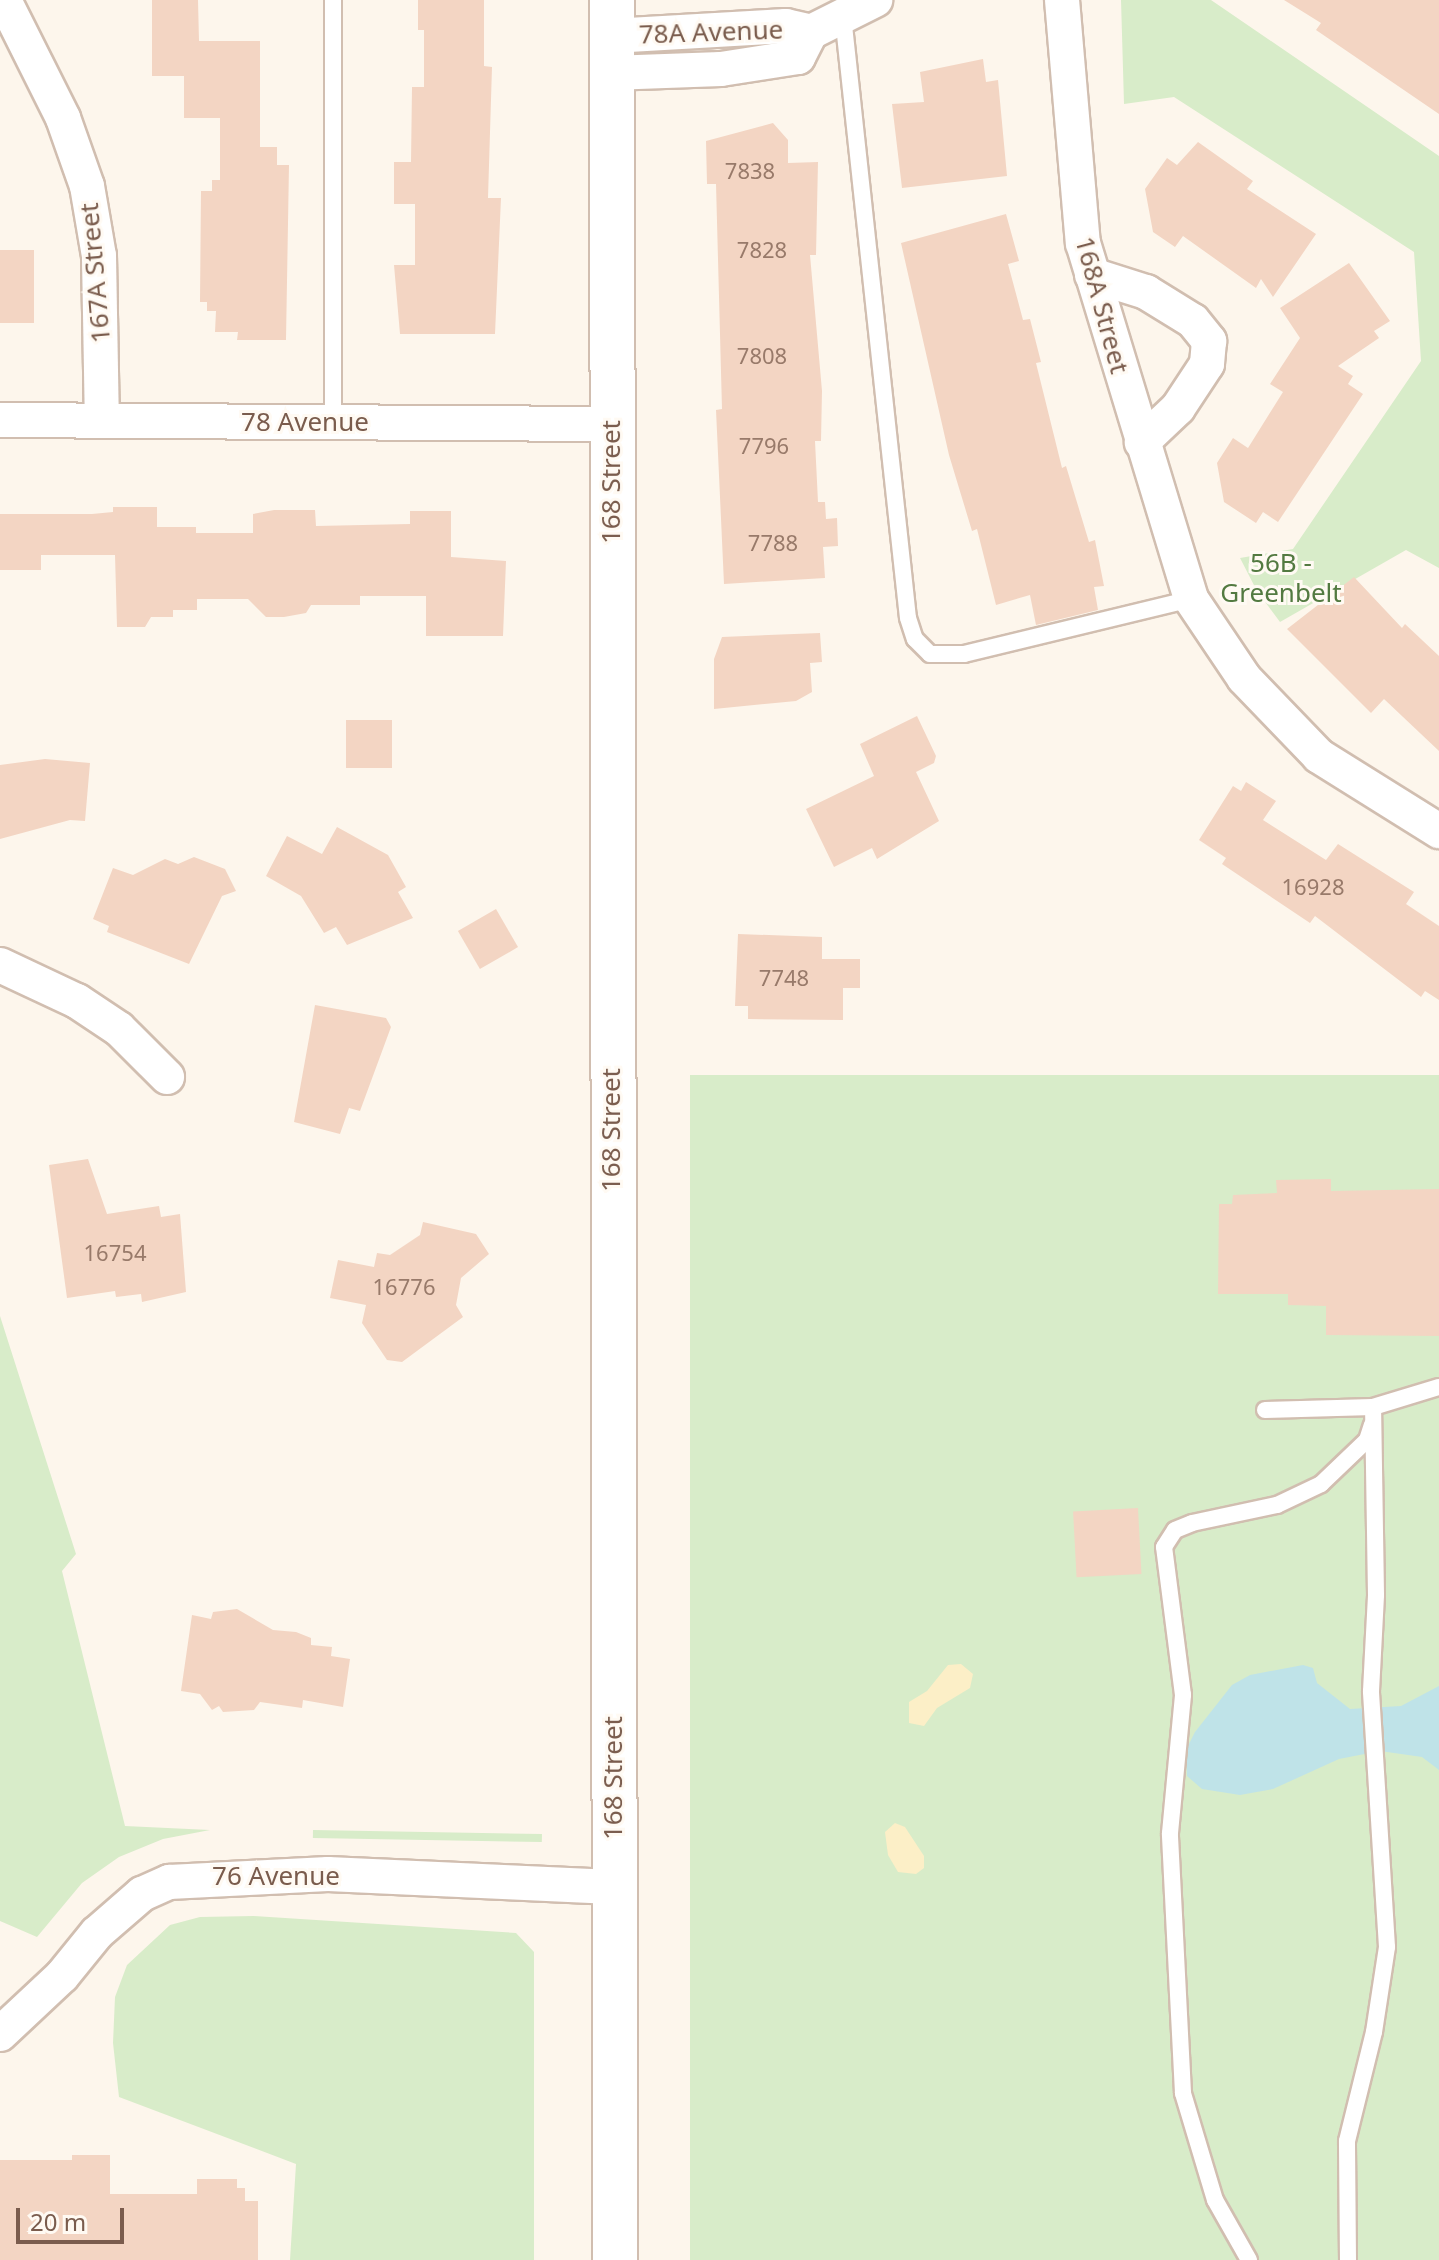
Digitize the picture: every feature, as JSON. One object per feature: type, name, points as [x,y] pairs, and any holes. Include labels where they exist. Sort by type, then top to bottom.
[{"type":"main road","name":"168 Street","points":[[611,36],[615,2260]]},
{"type":"street","name":"167A Street","points":[[4,0],[63,118],[87,186],[102,294],[102,420]]},
{"type":"street","name":"78A Avenue","points":[[611,36],[786,26],[811,32],[875,0]]},
{"type":"street","name":"168A Street","points":[[1062,0],[1083,243],[1191,599],[1244,678],[1319,756],[1439,831]]},
{"type":"street","points":[[1092,275],[1146,292],[1193,321],[1209,341],[1207,364],[1178,408],[1142,442]]},
{"type":"street","name":"78 Avenue","points":[[0,420],[611,424]]},
{"type":"street","points":[[0,965],[77,1001],[119,1029],[167,1077]]},
{"type":"street","name":"76 Avenue","points":[[0,2034],[62,1976],[97,1933],[142,1894],[169,1882],[328,1874],[613,1887]]},
{"type":"lane","points":[[333,0],[333,422]]},
{"type":"lane","points":[[843,16],[908,618],[915,639],[930,654],[964,654],[1191,599]]},
{"type":"lane","points":[[1265,1410],[1373,1407],[1439,1387]]},
{"type":"lane","points":[[1348,2260],[1347,2141],[1374,2032],[1387,1947],[1371,1691],[1376,1595],[1373,1407]]},
{"type":"lane","points":[[1249,2260],[1215,2200],[1183,2093],[1170,1833],[1183,1695],[1164,1547],[1175,1530],[1192,1523],[1277,1505],[1321,1484],[1367,1440],[1372,1425]]},
{"type":"green space","name":"56B - Greenbelt","points":[[1121,0],[1211,0],[1439,156],[1439,568],[1406,550],[1280,622],[1257,591],[1240,558],[1293,549],[1421,361],[1414,252],[1174,97],[1124,104]]},
{"type":"green space","points":[[690,1075],[1439,1075],[1439,2260],[690,2260]]},
{"type":"green space","points":[[0,1316],[76,1554],[62,1571],[125,1826],[210,1830],[163,1839],[119,1857],[82,1883],[37,1937],[0,1921]]},
{"type":"green space","points":[[313,1830],[542,1834],[542,1842],[313,1838]]},
{"type":"green space","points":[[254,1916],[516,1933],[534,1952],[534,2260],[290,2260],[296,2164],[119,2097],[113,2043],[115,1997],[127,1965],[170,1925],[200,1917]]},
{"type":"sand","points":[[961,1664],[973,1674],[970,1688],[937,1708],[924,1726],[909,1723],[909,1702],[927,1691],[948,1665]]},
{"type":"sand","points":[[895,1823],[905,1827],[924,1856],[924,1868],[916,1874],[898,1872],[888,1855],[885,1832]]},
{"type":"water","points":[[1303,1665],[1313,1668],[1317,1683],[1350,1709],[1401,1706],[1439,1686],[1439,1770],[1422,1757],[1380,1751],[1339,1759],[1273,1789],[1240,1795],[1202,1789],[1187,1776],[1186,1750],[1195,1732],[1232,1685],[1250,1675]]},
{"type":"building","points":[[152,0],[198,0],[199,41],[260,41],[260,147],[277,147],[277,165],[289,165],[286,340],[237,340],[238,332],[215,332],[216,311],[207,311],[207,302],[200,302],[201,191],[212,191],[212,180],[220,180],[220,118],[184,118],[184,76],[152,76]]},
{"type":"building","points":[[418,0],[484,0],[484,66],[492,67],[488,198],[501,198],[495,334],[400,334],[394,265],[415,265],[415,204],[394,204],[394,162],[411,162],[412,87],[424,87],[424,30],[418,30]]},
{"type":"building","points":[[1284,0],[1439,0],[1439,114],[1316,30],[1321,23]]},
{"type":"building","points":[[983,59],[986,82],[998,80],[1007,176],[902,188],[892,104],[924,102],[920,72]]},
{"type":"building","points":[[773,123],[788,140],[788,163],[818,162],[816,255],[810,255],[822,391],[821,441],[815,441],[818,502],[825,502],[826,519],[837,518],[838,546],[823,547],[825,578],[724,584],[716,410],[722,409],[716,184],[707,184],[706,141]]},
{"type":"building","points":[[1198,142],[1253,181],[1247,189],[1316,234],[1273,297],[1261,279],[1256,288],[1183,236],[1175,247],[1153,232],[1145,189],[1167,158],[1177,165]]},
{"type":"building","points":[[1006,214],[1019,261],[1008,264],[1023,320],[1030,319],[1041,362],[1036,363],[1062,468],[1066,466],[1089,542],[1095,540],[1104,586],[1094,587],[1098,610],[1036,625],[1030,595],[996,605],[977,529],[972,531],[949,455],[901,243]]},
{"type":"building","points":[[0,250],[34,250],[34,323],[0,323]]},
{"type":"building","points":[[1349,263],[1390,321],[1374,331],[1379,338],[1338,366],[1353,376],[1348,384],[1363,394],[1278,522],[1263,512],[1256,523],[1224,502],[1217,463],[1233,438],[1248,448],[1283,392],[1270,384],[1300,338],[1280,308]]},
{"type":"building","points":[[113,507],[157,507],[157,527],[196,527],[196,533],[253,533],[253,514],[274,510],[315,510],[316,526],[410,524],[410,511],[451,511],[451,557],[506,561],[503,636],[426,636],[426,596],[360,596],[360,605],[311,605],[306,613],[284,617],[266,617],[248,599],[197,599],[197,610],[173,610],[173,617],[151,617],[145,627],[117,627],[115,555],[41,555],[41,570],[0,570],[0,514],[92,514],[113,512]]},
{"type":"building","points":[[1354,577],[1402,628],[1405,624],[1439,656],[1439,751],[1384,699],[1371,713],[1287,629]]},
{"type":"building","points":[[820,633],[822,662],[810,663],[812,692],[796,701],[714,709],[714,659],[722,637]]},
{"type":"building","points":[[917,716],[936,756],[934,763],[916,772],[939,821],[877,859],[872,848],[834,867],[806,809],[874,776],[860,744]]},
{"type":"building","points":[[346,720],[392,720],[392,768],[346,768]]},
{"type":"building","points":[[45,759],[90,763],[85,821],[70,820],[0,839],[0,765]]},
{"type":"building","points":[[1246,782],[1276,801],[1263,820],[1326,860],[1338,844],[1414,892],[1406,904],[1439,926],[1439,1000],[1425,991],[1421,997],[1315,916],[1310,923],[1222,864],[1226,858],[1199,840],[1233,786],[1241,791]]},
{"type":"building","points":[[337,827],[388,855],[406,887],[398,892],[413,918],[347,945],[336,927],[324,933],[301,896],[266,876],[287,836],[322,854]]},
{"type":"building","points":[[194,857],[225,869],[236,891],[222,896],[189,964],[107,932],[109,926],[93,919],[113,868],[133,875],[165,859],[178,864]]},
{"type":"building","points":[[496,909],[518,947],[480,969],[458,931]]},
{"type":"building","points":[[738,934],[822,937],[822,959],[860,959],[860,988],[843,988],[843,1020],[748,1019],[748,1006],[735,1006]]},
{"type":"building","points":[[315,1005],[386,1018],[391,1027],[360,1111],[349,1108],[340,1134],[294,1122]]},
{"type":"building","points":[[88,1159],[107,1214],[159,1206],[161,1217],[180,1214],[186,1292],[142,1302],[141,1294],[116,1297],[115,1291],[67,1298],[49,1165]]},
{"type":"building","points":[[1331,1179],[1331,1191],[1439,1189],[1439,1336],[1326,1335],[1326,1306],[1288,1305],[1288,1294],[1218,1294],[1219,1204],[1232,1204],[1233,1195],[1277,1193],[1276,1180]]},
{"type":"building","points":[[423,1222],[476,1234],[489,1254],[461,1278],[456,1305],[463,1317],[402,1362],[387,1360],[362,1323],[366,1305],[330,1298],[338,1260],[374,1267],[377,1253],[390,1255],[420,1235]]},
{"type":"building","points":[[1138,1508],[1141,1574],[1077,1577],[1073,1511]]},
{"type":"building","points":[[237,1609],[273,1630],[296,1632],[311,1638],[311,1645],[332,1647],[331,1656],[350,1659],[343,1707],[303,1700],[302,1708],[260,1702],[254,1710],[223,1712],[219,1706],[212,1710],[200,1694],[181,1691],[192,1615],[211,1619],[213,1612]]},
{"type":"building","points":[[72,2155],[110,2155],[110,2194],[197,2194],[197,2179],[237,2179],[237,2188],[245,2188],[245,2201],[258,2201],[258,2260],[0,2260],[0,2160],[72,2160]]}]
